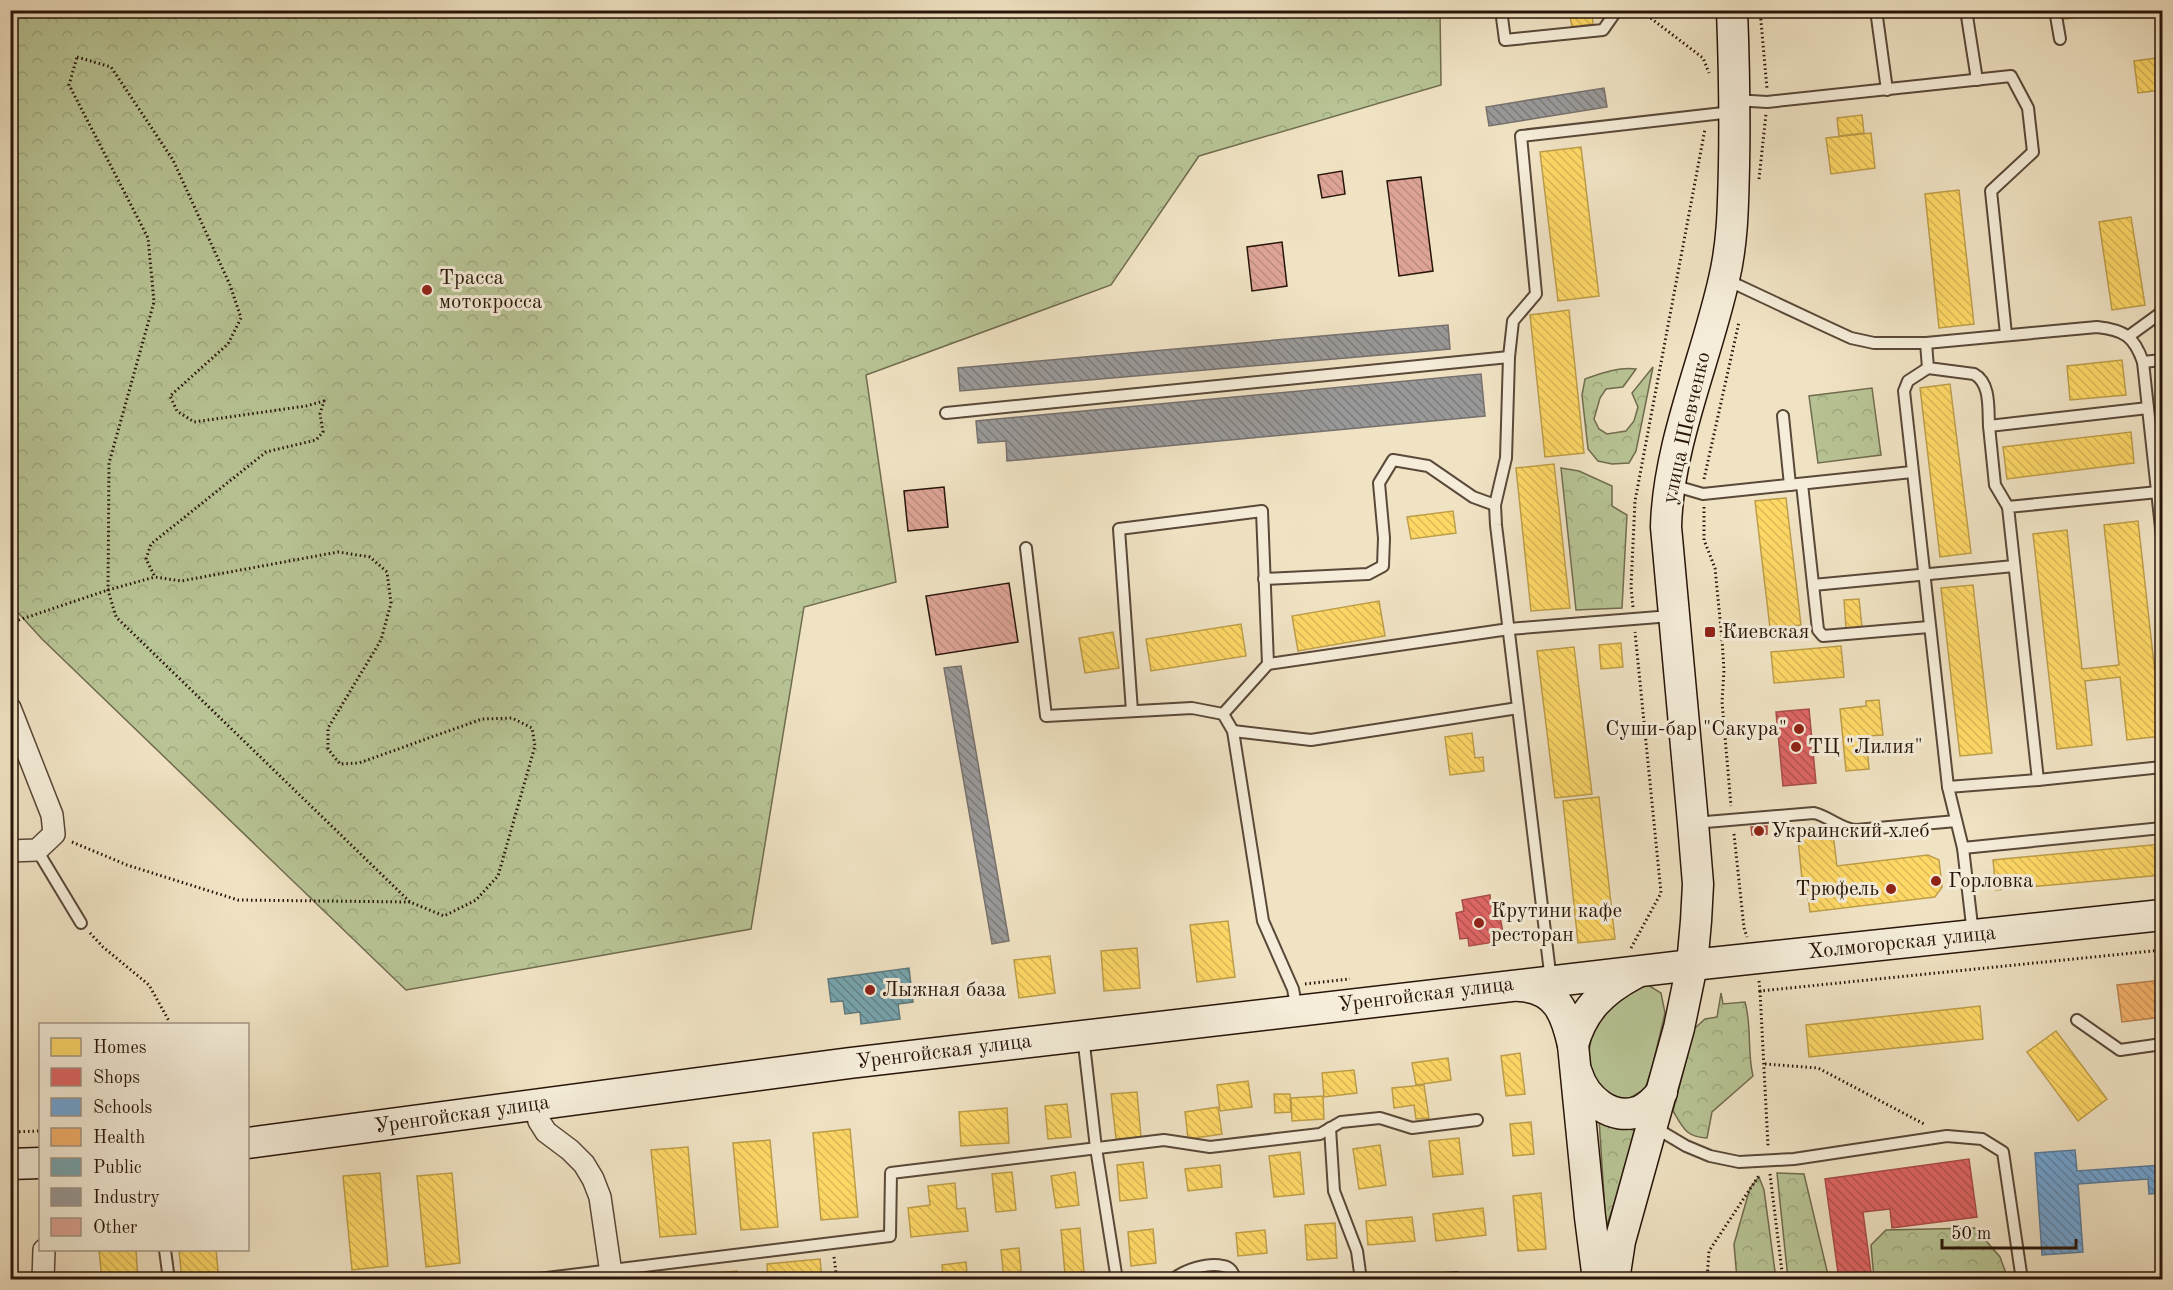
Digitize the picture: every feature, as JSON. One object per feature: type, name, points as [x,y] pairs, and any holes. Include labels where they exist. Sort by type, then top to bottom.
[{"type":"street","name":"улица Шевченко","points":[[1698,884],[1666,527],[1669,484],[1736,284],[1732,228],[1735,106],[1732,10]]},
{"type":"street","points":[[10,708],[52,815],[54,834],[37,850],[10,851]]},
{"type":"street","points":[[1614,1280],[1620,1242],[1679,1028],[1692,965],[1698,884]]},
{"type":"street","points":[[1598,1280],[1573,1052],[1577,1030],[1592,1003],[1617,983],[1641,970],[1667,951],[1683,933],[1698,884]]},
{"type":"street","name":"Холмогорская улица","points":[[1641,970],[2163,915]]},
{"type":"street","points":[[1641,970],[1663,975],[1674,987],[1678,1003],[1679,1028]]},
{"type":"street","name":"Уренгойская улица","points":[[249,1143],[850,1063],[1641,970]]},
{"type":"street","points":[[1508,986],[1532,987],[1550,996],[1565,1017],[1578,1077],[1585,1089],[1603,1108],[1621,1114],[1641,1110],[1650,1105],[1662,1092]]},
{"type":"street","points":[[535,1105],[539,1121],[546,1132],[584,1164],[593,1179],[600,1197],[611,1275]]},
{"type":"street","points":[[10,1164],[39,1163]]},
{"type":"street","points":[[43,1280],[44,1251]]},
{"type":"lane","points":[[1501,10],[1505,40],[1603,30],[1617,10]]},
{"type":"lane","points":[[1876,10],[1887,90]]},
{"type":"lane","points":[[1966,10],[1977,80]]},
{"type":"lane","points":[[2055,10],[2060,39]]},
{"type":"lane","points":[[1551,981],[1495,505],[1506,458],[1509,357],[1513,321],[1536,294],[1521,136],[1767,102],[2010,76],[2028,108],[2033,152],[1990,191],[2007,334]]},
{"type":"lane","points":[[1736,284],[1851,338],[1874,343],[1926,343],[2097,327],[2114,329],[2129,336],[2138,348],[2143,362],[2163,537]]},
{"type":"lane","points":[[2129,336],[2163,312]]},
{"type":"lane","points":[[1926,343],[1928,368]]},
{"type":"lane","points":[[946,413],[1509,357]]},
{"type":"lane","points":[[2143,362],[2163,360]]},
{"type":"lane","points":[[1973,934],[1963,848],[1948,787],[1904,391],[1908,381],[1928,368],[1974,374],[1985,384],[1995,485],[2008,507],[2038,780]]},
{"type":"lane","points":[[1989,426],[2148,408]]},
{"type":"lane","points":[[1783,416],[1790,485]]},
{"type":"lane","points":[[1264,579],[1368,574],[1383,566],[1384,538],[1379,483],[1393,460],[1428,466],[1473,497],[1495,505]]},
{"type":"lane","points":[[1669,484],[1703,494],[1912,472]]},
{"type":"lane","points":[[1802,484],[1818,630],[1823,636],[1929,627]]},
{"type":"lane","points":[[2008,507],[2157,492]]},
{"type":"lane","points":[[1132,711],[1119,528],[1262,511],[1268,664]]},
{"type":"lane","points":[[1026,548],[1046,716],[1192,708],[1223,714],[1233,731],[1263,921],[1292,985],[1297,1010]]},
{"type":"lane","points":[[1813,585],[2014,566]]},
{"type":"lane","points":[[1223,714],[1268,664],[1509,629],[1673,616]]},
{"type":"lane","points":[[1233,731],[1311,740],[1518,708]]},
{"type":"lane","points":[[1948,787],[2163,767]]},
{"type":"lane","points":[[1694,824],[1814,813],[1826,816],[1847,829],[1856,830],[1956,821]]},
{"type":"lane","points":[[1963,848],[2163,828]]},
{"type":"lane","points":[[37,850],[81,923]]},
{"type":"lane","points":[[2076,1020],[2120,1050],[2163,1044]]},
{"type":"lane","points":[[1083,1036],[1096,1148],[1117,1280]]},
{"type":"lane","points":[[530,1280],[611,1275],[890,1236],[891,1173],[1164,1140],[1210,1147],[1320,1134],[1341,1122],[1380,1118],[1412,1128],[1477,1120]]},
{"type":"lane","points":[[1653,1126],[1686,1146],[1710,1156],[1739,1162],[1769,1162],[1947,1136],[1983,1139],[2003,1152],[2022,1280]]},
{"type":"lane","points":[[1330,1128],[1334,1191],[1357,1251],[1361,1280]]},
{"type":"lane","points":[[165,1251],[169,1280]]},
{"type":"lane","points":[[1172,1280],[1190,1268],[1224,1266],[1232,1271],[1236,1280]]},
{"type":"lane","points":[[1428,1280],[1456,1278],[1459,1280]]},
{"type":"path","points":[[1640,10],[1702,58]]},
{"type":"path","points":[[1758,184],[1767,102],[1760,10]]},
{"type":"path","points":[[155,577],[146,559],[151,544],[266,452],[316,440],[322,432],[320,414],[324,401],[306,406],[194,422],[177,411],[170,396],[228,344],[241,318],[230,285],[173,160],[111,67],[77,57],[69,85],[148,238],[154,302],[109,463],[108,590],[116,617],[410,902]]},
{"type":"path","points":[[173,160],[178,157]]},
{"type":"path","points":[[1736,284],[1704,473],[1704,540],[1715,568],[1722,639],[1724,670],[1722,702],[1732,820],[1744,928],[1754,959],[1760,991],[1769,1162],[1783,1280]]},
{"type":"path","points":[[10,623],[108,590],[155,577],[181,581],[338,552],[369,557],[387,572],[391,603],[381,640],[328,728],[328,749],[340,764],[359,764],[482,719],[512,718],[532,728],[535,746],[498,876],[476,900],[444,916],[410,902],[238,900],[127,865],[54,834]]},
{"type":"path","points":[[1722,639],[1818,630]]},
{"type":"path","points":[[81,923],[103,947],[149,985],[169,1021]]},
{"type":"path","points":[[1760,991],[2163,950]]},
{"type":"path","points":[[1765,1064],[1818,1068],[1947,1136]]},
{"type":"path","points":[[10,1132],[39,1131]]},
{"type":"path","points":[[1707,1280],[1709,1251],[1769,1162]]},
{"type":"path","points":[[832,1243],[837,1280]]},
{"type":"green space","name":"Трасса мотокросса","points":[[11,10],[1440,11],[1441,85],[1199,156],[1111,285],[866,375],[896,582],[804,607],[751,929],[406,990],[42,639],[11,605]]},
{"type":"green space","points":[[1653,367],[1636,451],[1629,463],[1612,464],[1598,461],[1588,449],[1582,395],[1585,379],[1616,370],[1636,369],[1623,387],[1606,389],[1600,398],[1594,419],[1599,429],[1607,434],[1626,431],[1634,421],[1638,407],[1632,393]]},
{"type":"green space","points":[[1872,388],[1881,455],[1818,463],[1809,396]]},
{"type":"green space","points":[[1561,468],[1579,471],[1612,486],[1612,506],[1627,515],[1622,608],[1576,610]]},
{"type":"green space","points":[[1648,985],[1661,993],[1665,1013],[1652,1068],[1645,1089],[1628,1099],[1613,1098],[1591,1073],[1589,1061],[1592,1036],[1603,1012],[1619,993],[1631,986]]},
{"type":"green space","points":[[1721,993],[1723,1004],[1745,1002],[1753,1076],[1712,1112],[1707,1138],[1690,1134],[1673,1111],[1694,1029],[1705,1019],[1717,1017]]},
{"type":"green space","points":[[1599,1119],[1615,1126],[1638,1131],[1606,1228]]},
{"type":"green space","points":[[1777,1173],[1804,1174],[1829,1279],[1788,1279]]},
{"type":"green space","points":[[1759,1177],[1764,1190],[1776,1279],[1737,1279],[1734,1244],[1750,1188]]},
{"type":"green space","points":[[1975,1228],[2000,1257],[2008,1279],[1874,1279],[1871,1245],[1886,1230]]},
{"type":"building: Homes","points":[[1569,10],[1592,10],[1593,24],[1572,27]]},
{"type":"building: Homes","points":[[2064,10],[2104,10],[2104,14],[2065,19]]},
{"type":"building: Homes","points":[[2157,58],[2161,90],[2138,93],[2134,61]]},
{"type":"building: Homes","points":[[1862,115],[1864,133],[1839,136],[1837,118]]},
{"type":"building: Homes","points":[[1871,133],[1875,168],[1831,174],[1826,138]]},
{"type":"building: Homes","points":[[1581,147],[1599,296],[1558,301],[1540,152]]},
{"type":"building: Homes","points":[[1959,190],[1974,324],[1939,328],[1925,194]]},
{"type":"building: Homes","points":[[2131,217],[2145,305],[2112,310],[2099,222]]},
{"type":"building: Homes","points":[[1569,310],[1584,453],[1545,457],[1530,315]]},
{"type":"building: Homes","points":[[2122,360],[2126,395],[2070,400],[2067,366]]},
{"type":"building: Homes","points":[[1950,384],[1971,553],[1940,557],[1920,388]]},
{"type":"building: Homes","points":[[2131,432],[2134,463],[2007,479],[2003,447]]},
{"type":"building: Homes","points":[[1554,464],[1570,608],[1531,611],[1516,468]]},
{"type":"building: Homes","points":[[1786,498],[1801,625],[1770,628],[1755,501]]},
{"type":"building: Homes","points":[[1453,511],[1456,533],[1411,539],[1407,517]]},
{"type":"building: Homes","points":[[2138,521],[2162,736],[2127,740],[2120,677],[2085,681],[2092,745],[2057,749],[2033,534],[2067,530],[2082,669],[2119,665],[2104,525]]},
{"type":"building: Homes","points":[[1973,585],[1992,753],[1960,756],[1941,588]]},
{"type":"building: Homes","points":[[1859,599],[1862,627],[1846,628],[1844,600]]},
{"type":"building: Homes","points":[[1379,601],[1385,636],[1298,651],[1292,616]]},
{"type":"building: Homes","points":[[1241,624],[1246,656],[1151,671],[1146,639]]},
{"type":"building: Homes","points":[[1113,632],[1119,668],[1085,673],[1079,638]]},
{"type":"building: Homes","points":[[1621,643],[1623,667],[1601,669],[1599,645]]},
{"type":"building: Homes","points":[[1841,646],[1844,677],[1774,683],[1771,652]]},
{"type":"building: Homes","points":[[1574,647],[1592,794],[1555,798],[1537,651]]},
{"type":"building: Homes","points":[[1879,700],[1883,735],[1866,736],[1869,769],[1846,771],[1840,709],[1866,706],[1866,701]]},
{"type":"building: Homes","points":[[1472,733],[1475,758],[1483,757],[1484,771],[1450,775],[1445,737]]},
{"type":"building: Homes","points":[[1599,797],[1615,939],[1578,943],[1563,801]]},
{"type":"building: Homes","points":[[1818,829],[1833,834],[1837,866],[1928,855],[1939,860],[1942,887],[1935,897],[1810,912],[1807,889],[1803,889],[1798,839]]},
{"type":"building: Homes","points":[[2162,844],[2162,875],[1996,890],[1993,860]]},
{"type":"building: Homes","points":[[1228,921],[1235,977],[1197,982],[1190,925]]},
{"type":"building: Homes","points":[[1137,948],[1140,988],[1104,991],[1101,951]]},
{"type":"building: Homes","points":[[1050,956],[1055,993],[1019,998],[1014,960]]},
{"type":"building: Homes","points":[[1980,1006],[1983,1039],[1809,1057],[1806,1025]]},
{"type":"building: Homes","points":[[2056,1031],[2107,1099],[2078,1121],[2027,1052]]},
{"type":"building: Homes","points":[[1520,1053],[1525,1094],[1506,1096],[1501,1056]]},
{"type":"building: Homes","points":[[1448,1058],[1451,1080],[1416,1085],[1412,1063]]},
{"type":"building: Homes","points":[[1354,1070],[1357,1093],[1324,1097],[1322,1073]]},
{"type":"building: Homes","points":[[1248,1081],[1252,1107],[1220,1111],[1217,1085]]},
{"type":"building: Homes","points":[[1424,1085],[1429,1118],[1416,1119],[1414,1105],[1394,1108],[1392,1088]]},
{"type":"building: Homes","points":[[1137,1092],[1141,1137],[1116,1139],[1111,1094]]},
{"type":"building: Homes","points":[[1274,1094],[1290,1094],[1291,1112],[1275,1113]]},
{"type":"building: Homes","points":[[1323,1096],[1324,1119],[1292,1121],[1291,1098]]},
{"type":"building: Homes","points":[[1067,1104],[1071,1137],[1048,1139],[1045,1106]]},
{"type":"building: Homes","points":[[1218,1107],[1222,1134],[1188,1139],[1185,1112]]},
{"type":"building: Homes","points":[[1007,1108],[1009,1143],[961,1146],[959,1112]]},
{"type":"building: Homes","points":[[1531,1122],[1534,1154],[1513,1156],[1510,1124]]},
{"type":"building: Homes","points":[[850,1129],[858,1217],[821,1220],[813,1133]]},
{"type":"building: Homes","points":[[1459,1138],[1463,1174],[1433,1177],[1429,1141]]},
{"type":"building: Homes","points":[[770,1140],[778,1227],[741,1230],[733,1143]]},
{"type":"building: Homes","points":[[1380,1145],[1386,1185],[1359,1189],[1353,1149]]},
{"type":"building: Homes","points":[[688,1147],[696,1234],[660,1237],[651,1150]]},
{"type":"building: Homes","points":[[1300,1152],[1304,1194],[1274,1197],[1269,1156]]},
{"type":"building: Homes","points":[[1143,1162],[1147,1198],[1120,1201],[1117,1165]]},
{"type":"building: Homes","points":[[1220,1165],[1222,1187],[1188,1191],[1185,1169]]},
{"type":"building: Homes","points":[[1012,1172],[1016,1210],[996,1212],[992,1174]]},
{"type":"building: Homes","points":[[1075,1172],[1079,1205],[1056,1208],[1051,1176]]},
{"type":"building: Homes","points":[[380,1173],[388,1266],[352,1270],[343,1176]]},
{"type":"building: Homes","points":[[452,1173],[460,1263],[426,1267],[417,1176]]},
{"type":"building: Homes","points":[[955,1183],[957,1209],[965,1208],[968,1231],[911,1237],[908,1208],[930,1205],[928,1186]]},
{"type":"building: Homes","points":[[1541,1193],[1546,1249],[1518,1251],[1513,1196]]},
{"type":"building: Homes","points":[[1483,1208],[1486,1235],[1436,1241],[1433,1214]]},
{"type":"building: Homes","points":[[1412,1217],[1415,1241],[1368,1245],[1366,1221]]},
{"type":"building: Homes","points":[[1335,1223],[1337,1258],[1307,1260],[1305,1225]]},
{"type":"building: Homes","points":[[1080,1228],[1084,1272],[1065,1274],[1061,1230]]},
{"type":"building: Homes","points":[[1153,1229],[1156,1263],[1131,1266],[1128,1232]]},
{"type":"building: Homes","points":[[1265,1230],[1267,1253],[1238,1256],[1236,1233]]},
{"type":"building: Homes","points":[[1019,1248],[1022,1280],[1004,1280],[1001,1250]]},
{"type":"building: Homes","points":[[99,1251],[136,1251],[138,1280],[102,1280]]},
{"type":"building: Homes","points":[[179,1251],[216,1251],[219,1280],[182,1280]]},
{"type":"building: Homes","points":[[820,1259],[822,1280],[768,1280],[767,1264]]},
{"type":"building: Homes","points":[[966,1262],[967,1273],[943,1276],[942,1265]]},
{"type":"building: Homes","points":[[737,1271],[738,1280],[668,1280],[668,1278]]},
{"type":"building: Shops","name":"ТЦ \"Лилия\"","points":[[1809,709],[1816,783],[1783,786],[1776,712]]},
{"type":"building: Shops","name":"Украинский хлеб","points":[[1767,826],[1767,834],[1752,835],[1751,827]]},
{"type":"building: Shops","name":"Крутини кафе ресторан","points":[[1490,895],[1491,906],[1498,905],[1503,933],[1493,934],[1495,942],[1469,946],[1468,938],[1460,939],[1456,913],[1464,911],[1462,900]]},
{"type":"building: Shops","points":[[1969,1159],[1977,1217],[1892,1228],[1890,1209],[1863,1212],[1872,1280],[1839,1280],[1825,1179]]},
{"type":"building: Schools","points":[[2075,1150],[2077,1171],[2162,1165],[2162,1193],[2149,1194],[2148,1179],[2078,1184],[2083,1252],[2042,1255],[2035,1153]]},
{"type":"building: Health","points":[[2162,980],[2162,1017],[2122,1022],[2117,985]]},
{"type":"building: Public","name":"Лыжная база","points":[[909,968],[913,1002],[898,1004],[900,1019],[861,1024],[860,1012],[845,1014],[843,1001],[831,1002],[828,979]]},
{"type":"building: Industry","points":[[1604,88],[1607,107],[1489,126],[1486,107]]},
{"type":"building: Industry","points":[[1448,325],[1450,349],[960,391],[958,368]]},
{"type":"building: Industry","points":[[1481,374],[1485,416],[1007,461],[1006,441],[978,443],[976,421]]},
{"type":"building: Industry","points":[[961,666],[1009,941],[992,944],[944,668]]},
{"type":"building: Other","points":[[1342,171],[1345,194],[1322,198],[1318,175]]},
{"type":"building: Other","points":[[1421,177],[1433,271],[1399,276],[1387,181]]},
{"type":"building: Other","points":[[1282,242],[1287,286],[1252,291],[1247,247]]},
{"type":"building: Other","points":[[944,487],[948,527],[908,531],[904,491]]},
{"type":"building: Other","points":[[1009,583],[1018,642],[936,655],[926,596]]},
{"type":"place","name":"Трасса мотокросса","points":[[427,290]]},
{"type":"place","name":"Киевская","points":[[1710,632]]},
{"type":"place","name":"Суши-бар \"Сакура\"","points":[[1799,729]]},
{"type":"place","name":"ТЦ \"Лилия\"","points":[[1796,747]]},
{"type":"place","name":"Украинский хлеб","points":[[1759,831]]},
{"type":"place","name":"Горловка","points":[[1936,881]]},
{"type":"place","name":"Трюфель","points":[[1891,889]]},
{"type":"place","name":"Крутини кафе ресторан","points":[[1479,923]]},
{"type":"place","name":"Лыжная база","points":[[870,990]]}]
